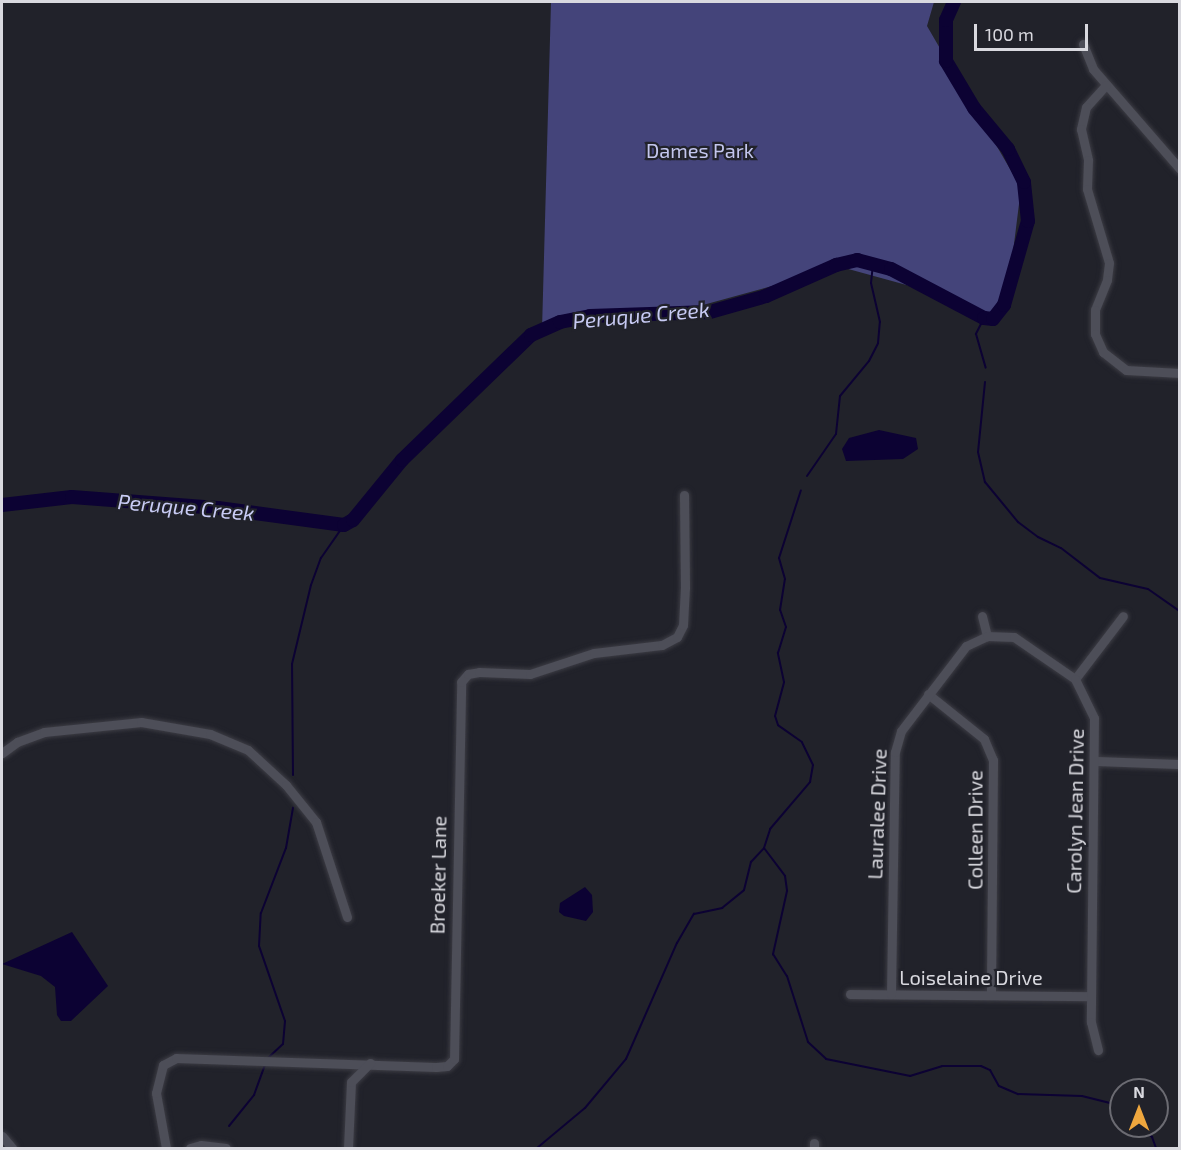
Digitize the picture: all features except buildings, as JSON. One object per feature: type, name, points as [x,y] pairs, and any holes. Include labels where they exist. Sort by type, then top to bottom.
[{"type":"street","points":[[1083,44],[1093,69],[1179,169]]},
{"type":"street","points":[[1106,85],[1092,98],[1082,119],[1088,160],[1087,189],[1109,263],[1107,280],[1095,310],[1095,334],[1108,358],[1126,370],[1179,373]]},
{"type":"street","name":"Broeker Lane","points":[[165,1149],[156,1093],[163,1065],[176,1058],[447,1066],[456,1051],[453,1009],[461,682],[468,674],[479,672],[530,674],[594,652],[662,645],[677,638],[682,625],[685,588],[684,495]]},
{"type":"street","points":[[982,616],[987,636]]},
{"type":"street","points":[[1075,679],[1123,616]]},
{"type":"street","name":"Carolyn Jean Drive","points":[[987,636],[1000,634],[1025,641],[1075,679],[1086,694],[1094,718],[1091,996],[1093,1034],[1098,1050]]},
{"type":"street","name":"Lauralee Drive","points":[[891,994],[895,752],[901,731],[966,646],[987,636]]},
{"type":"street","name":"Colleen Drive","points":[[928,694],[984,739],[993,760],[991,995]]},
{"type":"street","points":[[2,753],[17,742],[44,732],[141,722],[210,734],[248,750],[286,785],[316,822],[347,917]]},
{"type":"street","points":[[1094,761],[1179,764]]},
{"type":"street","name":"Loiselaine Drive","points":[[850,994],[1091,996]]},
{"type":"street","points":[[348,1149],[351,1082],[370,1063]]},
{"type":"street","points":[[2,1136],[12,1149]]},
{"type":"street","points":[[190,1149],[201,1145],[226,1149]]},
{"type":"green space","name":"Dames Park","points":[[551,2],[934,2],[927,26],[1021,188],[1009,284],[988,318],[968,314],[932,292],[841,267],[692,308],[583,314],[542,330]]},
{"type":"shaded area","points":[[879,430],[916,438],[918,449],[903,459],[846,461],[842,449],[849,438]]},
{"type":"shaded area","points":[[585,887],[592,895],[593,912],[586,921],[564,916],[559,912],[560,903]]},
{"type":"shaded area","points":[[72,932],[108,986],[71,1021],[61,1021],[57,1015],[55,987],[41,976],[2,964]]},
{"type":"waterway","name":"Peruque Creek","points":[[2,505],[72,497],[218,508],[344,525],[353,520],[402,460],[531,335],[560,322],[590,316],[710,312],[766,296],[836,265],[857,260],[891,269],[984,318],[993,319],[1004,305],[1028,221],[1024,182],[1008,149],[974,108],[946,61],[946,20],[954,2]]},
{"type":"waterway","points":[[807,476],[836,434],[840,396],[869,361],[878,343],[880,322],[871,283],[873,263]]},
{"type":"waterway","points":[[984,318],[976,334],[986,368]]},
{"type":"waterway","points":[[985,382],[978,452],[985,482],[1018,522],[1038,537],[1061,548],[1100,578],[1148,589],[1180,611]]},
{"type":"waterway","points":[[537,1148],[585,1108],[626,1059],[677,943],[694,914],[722,908],[744,890],[751,862],[764,848],[770,829],[810,782],[813,765],[802,742],[778,725],[775,716],[784,682],[778,653],[786,627],[780,610],[785,579],[779,558],[801,490]]},
{"type":"waterway","points":[[293,775],[292,664],[311,585],[321,558],[344,525]]},
{"type":"waterway","points":[[269,1057],[283,1044],[285,1021],[259,946],[261,913],[286,848],[293,808]]},
{"type":"waterway","points":[[764,848],[785,876],[787,891],[773,954],[787,976],[808,1042],[826,1059],[910,1076],[942,1066],[981,1066],[990,1070],[999,1086],[1018,1094],[1082,1096],[1109,1103]]},
{"type":"waterway","points":[[229,1126],[254,1095],[265,1065]]},
{"type":"waterway","points":[[1152,1138],[1156,1148]]}]
